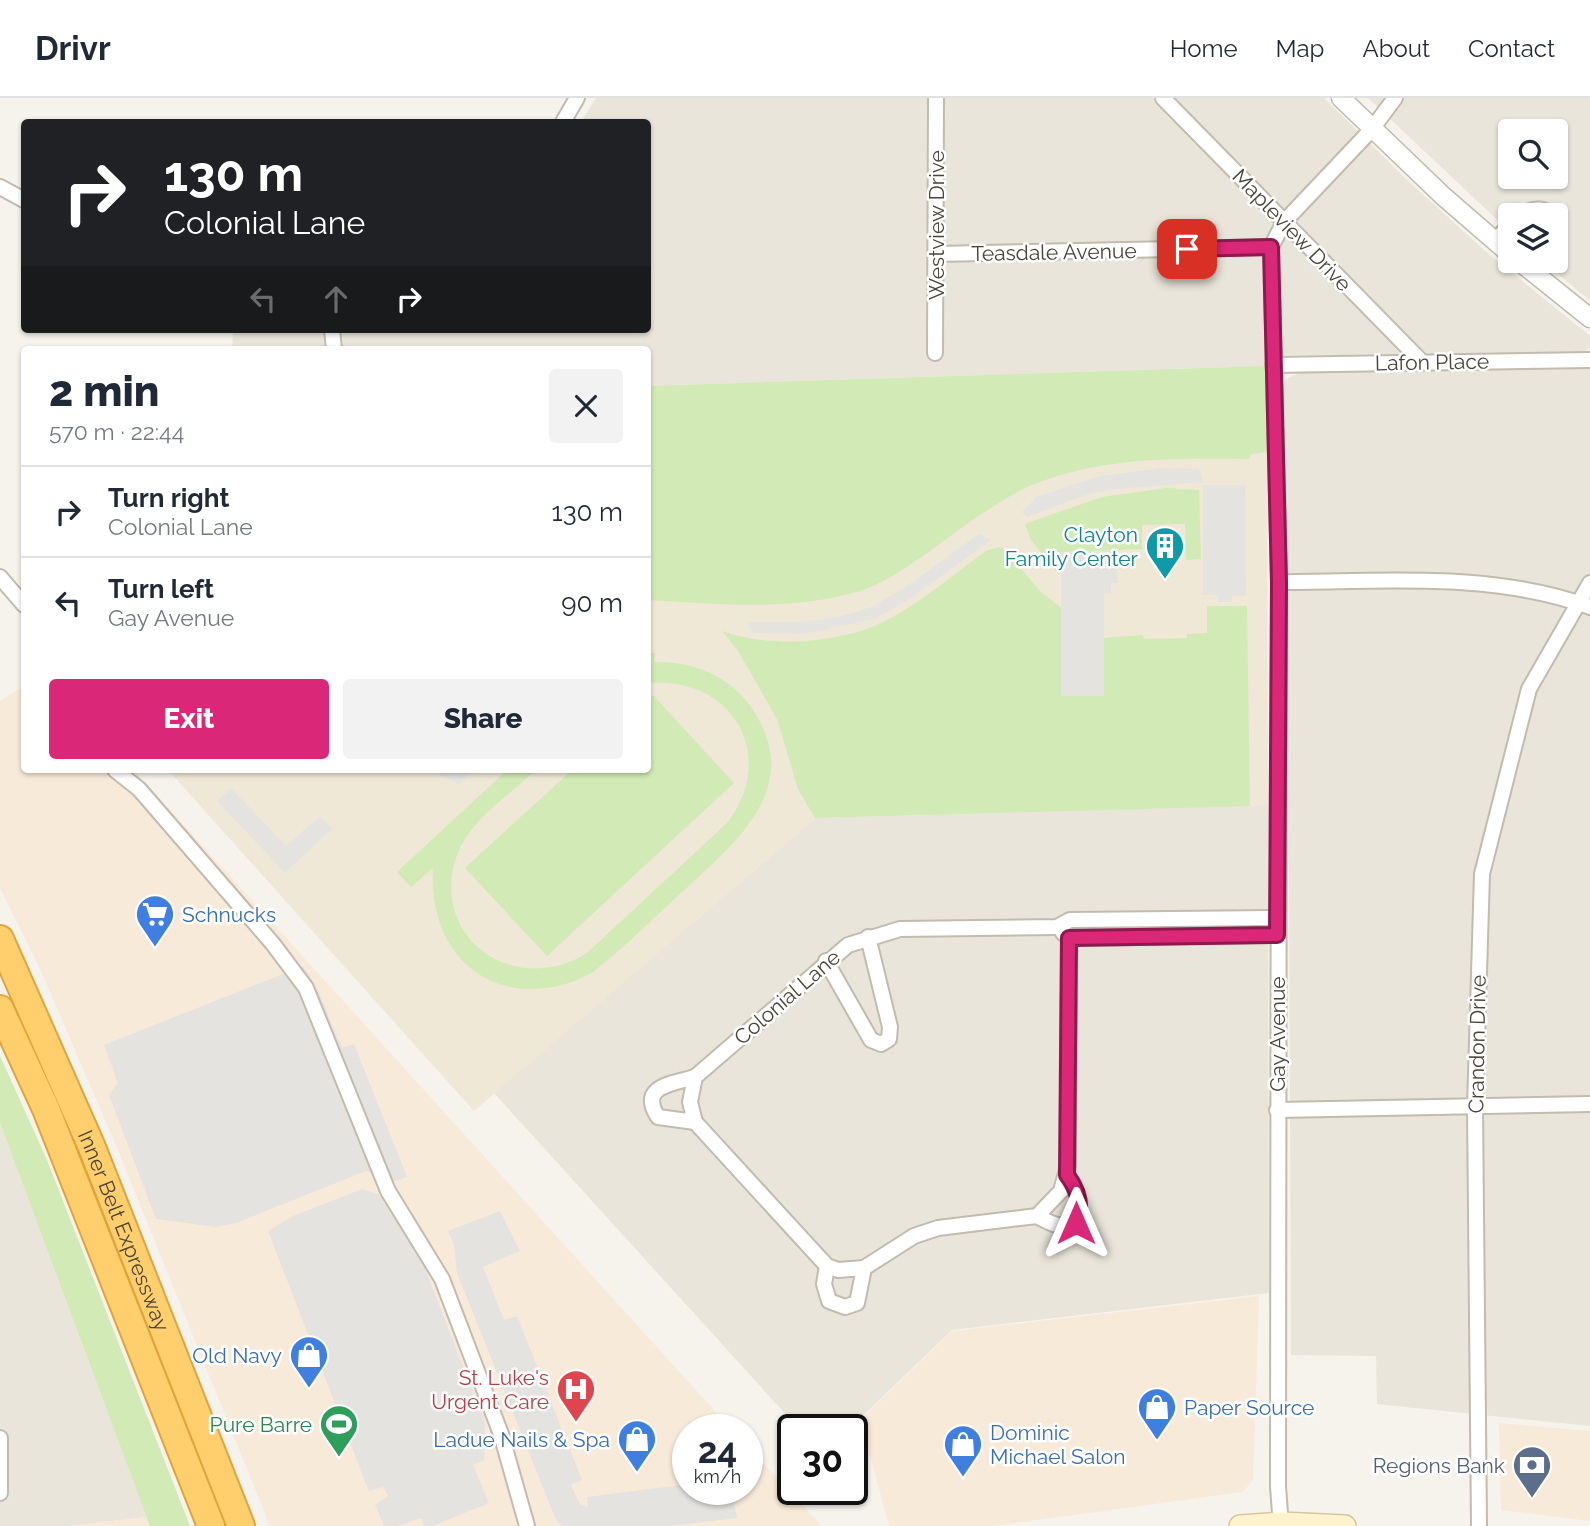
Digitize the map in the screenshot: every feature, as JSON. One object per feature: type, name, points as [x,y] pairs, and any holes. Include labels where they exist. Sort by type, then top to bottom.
[{"type":"highway","name":"Inner Belt Expressway","points":[[0,939],[86,1133],[242,1526]]},
{"type":"highway","name":"Inner Belt Expressway","points":[[0,1009],[46,1109],[211,1526]]},
{"type":"main road","points":[[1265,1525],[1345,1526]]},
{"type":"street","points":[[565,119],[577,98]]},
{"type":"street","name":"Westview Drive","points":[[935,353],[936,98]]},
{"type":"street","name":"Mapleview Drive","points":[[1163,98],[1422,362]]},
{"type":"street","points":[[1341,98],[1498,244]]},
{"type":"street","points":[[1271,247],[1284,222],[1372,129],[1395,98]]},
{"type":"street","points":[[0,187],[21,198]]},
{"type":"street","points":[[1494,241],[1498,237]]},
{"type":"street","name":"Teasdale Avenue","points":[[936,254],[1271,247]]},
{"type":"street","name":"Gay Avenue","points":[[1265,1525],[1278,1487],[1279,582],[1271,247]]},
{"type":"street","points":[[1546,273],[1590,318]]},
{"type":"street","name":"Lafon Place","points":[[1273,365],[1590,360]]},
{"type":"street","points":[[0,578],[21,602]]},
{"type":"street","points":[[1279,582],[1482,583],[1541,592],[1584,605]]},
{"type":"street","name":"Crandon Drive","points":[[1479,1526],[1475,1107],[1482,874],[1529,689],[1584,605],[1590,583]]},
{"type":"street","points":[[119,773],[139,789],[273,944],[306,988],[388,1191],[442,1279],[501,1434],[527,1526]]},
{"type":"street","name":"Colonial Lane","points":[[695,1122],[658,1117],[651,1106],[651,1097],[658,1088],[695,1077],[826,961],[848,945],[869,937],[900,929],[1057,927],[1070,920],[1277,918]]},
{"type":"street","points":[[1104,920],[1098,931],[1106,937]]},
{"type":"street","points":[[1057,927],[1069,938],[1277,935]]},
{"type":"street","points":[[826,961],[871,1040],[881,1044],[889,1039],[890,1027],[869,937]]},
{"type":"street","points":[[1037,1216],[1061,1191],[1067,1175],[1069,938]]},
{"type":"street","points":[[695,1077],[690,1102],[695,1122],[827,1266],[838,1270],[864,1268],[914,1236],[937,1228],[1037,1216],[1054,1225],[1068,1227],[1076,1223],[1080,1211],[1078,1195],[1067,1175]]},
{"type":"street","points":[[1277,1111],[1590,1104]]},
{"type":"street","points":[[827,1266],[824,1284],[829,1301],[845,1307],[857,1303],[864,1268]]},
{"type":"street","points":[[0,1438],[0,1493]]},
{"type":"street","points":[[517,1526],[520,1500]]},
{"type":"shaded area","points":[[596,98],[1324,98],[1405,178],[1498,261],[1498,273],[1512,273],[1590,336],[1590,348],[1582,354],[1268,355],[1267,366],[651,386],[651,346],[232,346],[233,333],[651,333],[651,119],[583,119]]},
{"type":"shaded area","points":[[1368,98],[1590,98],[1590,301],[1557,273],[1568,273],[1568,203],[1498,203],[1498,221]]},
{"type":"shaded area","points":[[1267,366],[1268,805],[815,818],[474,1111],[171,773],[651,773],[651,386]]},
{"type":"shaded area","points":[[1590,368],[1590,1426],[1377,1404],[1376,1356],[1291,1355],[1288,605],[1283,384],[1286,379],[1302,372]]},
{"type":"shaded area","points":[[1162,468],[1199,469],[1203,482],[1115,489],[1082,496],[1028,517],[1022,512],[1037,497],[1074,484],[1102,476]]},
{"type":"shaded area","points":[[1203,485],[1245,485],[1246,596],[1232,596],[1231,602],[1218,602],[1218,595],[1203,595]]},
{"type":"shaded area","points":[[979,534],[991,540],[911,598],[875,619],[803,634],[753,633],[747,622],[800,622],[839,617],[872,607],[904,588]]},
{"type":"shaded area","points":[[1117,551],[1117,583],[1111,583],[1111,594],[1104,594],[1104,696],[1061,696],[1061,552]]},
{"type":"shaded area","points":[[21,688],[21,773],[137,773],[718,1414],[672,1414],[672,1505],[763,1505],[763,1463],[777,1478],[777,1505],[802,1505],[822,1526],[270,1526],[120,1155],[41,971],[0,888],[0,701]]},
{"type":"shaded area","points":[[437,773],[471,773],[459,784]]},
{"type":"shaded area","points":[[231,788],[286,846],[320,816],[332,829],[285,873],[217,801]]},
{"type":"shaded area","points":[[1268,805],[1269,1293],[952,1330],[865,1414],[785,1414],[494,1093],[815,818]]},
{"type":"shaded area","points":[[303,966],[318,990],[342,1048],[354,1044],[407,1177],[395,1181],[366,1171],[236,1223],[216,1227],[156,1219],[109,1095],[118,1083],[104,1045]]},
{"type":"shaded area","points":[[0,1123],[147,1517],[68,1526],[0,1526]]},
{"type":"shaded area","points":[[362,1189],[378,1194],[420,1256],[485,1422],[484,1460],[473,1465],[489,1503],[433,1526],[424,1526],[421,1518],[398,1526],[384,1526],[375,1505],[388,1496],[383,1487],[369,1491],[268,1231],[293,1216]]},
{"type":"shaded area","points":[[500,1211],[520,1251],[483,1267],[504,1320],[517,1316],[582,1480],[571,1485],[580,1504],[588,1507],[587,1497],[672,1486],[672,1505],[735,1505],[737,1518],[669,1526],[562,1526],[556,1520],[457,1273],[454,1245],[448,1231]]},
{"type":"shaded area","points":[[1259,1296],[1253,1479],[1243,1492],[992,1526],[889,1526],[870,1455],[868,1457],[866,1414],[952,1331]]},
{"type":"shaded area","points":[[1499,1423],[1590,1431],[1590,1521],[1501,1510]]},
{"type":"shaded area","points":[[147,1517],[150,1526],[68,1526]]},
{"type":"green space","points":[[1267,366],[1268,451],[1250,455],[1249,459],[1141,461],[1061,475],[1006,498],[892,576],[863,590],[837,597],[756,605],[651,600],[651,386]]},
{"type":"green space","points":[[1166,488],[1199,490],[1201,559],[1186,560],[1185,524],[1142,525],[1142,549],[1061,552],[1059,575],[1031,540],[1025,524],[1102,497]]},
{"type":"green space","points":[[999,547],[1005,550],[1039,590],[1061,608],[1061,695],[1104,695],[1104,638],[1143,635],[1144,639],[1187,638],[1187,634],[1207,633],[1207,606],[1247,606],[1250,806],[815,818],[798,789],[777,719],[738,651],[722,631],[761,640],[804,641],[847,635],[867,629],[911,606],[986,551]]},
{"type":"green space","points":[[651,653],[655,653],[654,662],[696,667],[721,678],[751,707],[766,736],[771,763],[767,789],[757,812],[722,855],[592,973],[560,985],[530,989],[502,985],[478,973],[458,955],[443,931],[435,902],[433,868],[411,887],[397,872],[504,773],[533,773],[485,815],[461,846],[452,877],[453,905],[463,929],[480,949],[503,962],[529,968],[558,966],[587,953],[727,823],[742,797],[748,771],[747,747],[739,725],[724,706],[703,692],[678,684],[651,683]]},
{"type":"green space","points":[[653,695],[734,783],[547,956],[465,868],[569,773],[651,773]]},
{"type":"green space","points":[[1242,925],[1245,929],[1107,932],[1103,929],[1105,926]]},
{"type":"green space","points":[[0,1056],[47,1160],[190,1526],[150,1526],[0,1123]]},
{"type":"place","name":"Clayton Family Center","points":[[1165,580]]},
{"type":"place","name":"Schnucks","points":[[155,948]]},
{"type":"place","name":"Old Navy","points":[[309,1389]]},
{"type":"place","name":"St. Luke's Urgent Care","points":[[576,1423]]},
{"type":"place","name":"Paper Source","points":[[1157,1441]]},
{"type":"place","name":"Pure Barre","points":[[339,1458]]},
{"type":"place","name":"Ladue Nails & Spa","points":[[637,1473]]},
{"type":"place","name":"Dominic Michael Salon","points":[[963,1478]]},
{"type":"place","name":"Regions Bank","points":[[1532,1499]]},
{"type":"route","points":[[1076,1223],[1080,1211],[1078,1195],[1067,1175],[1069,938],[1277,935],[1279,582],[1271,247],[1187,249]]}]
